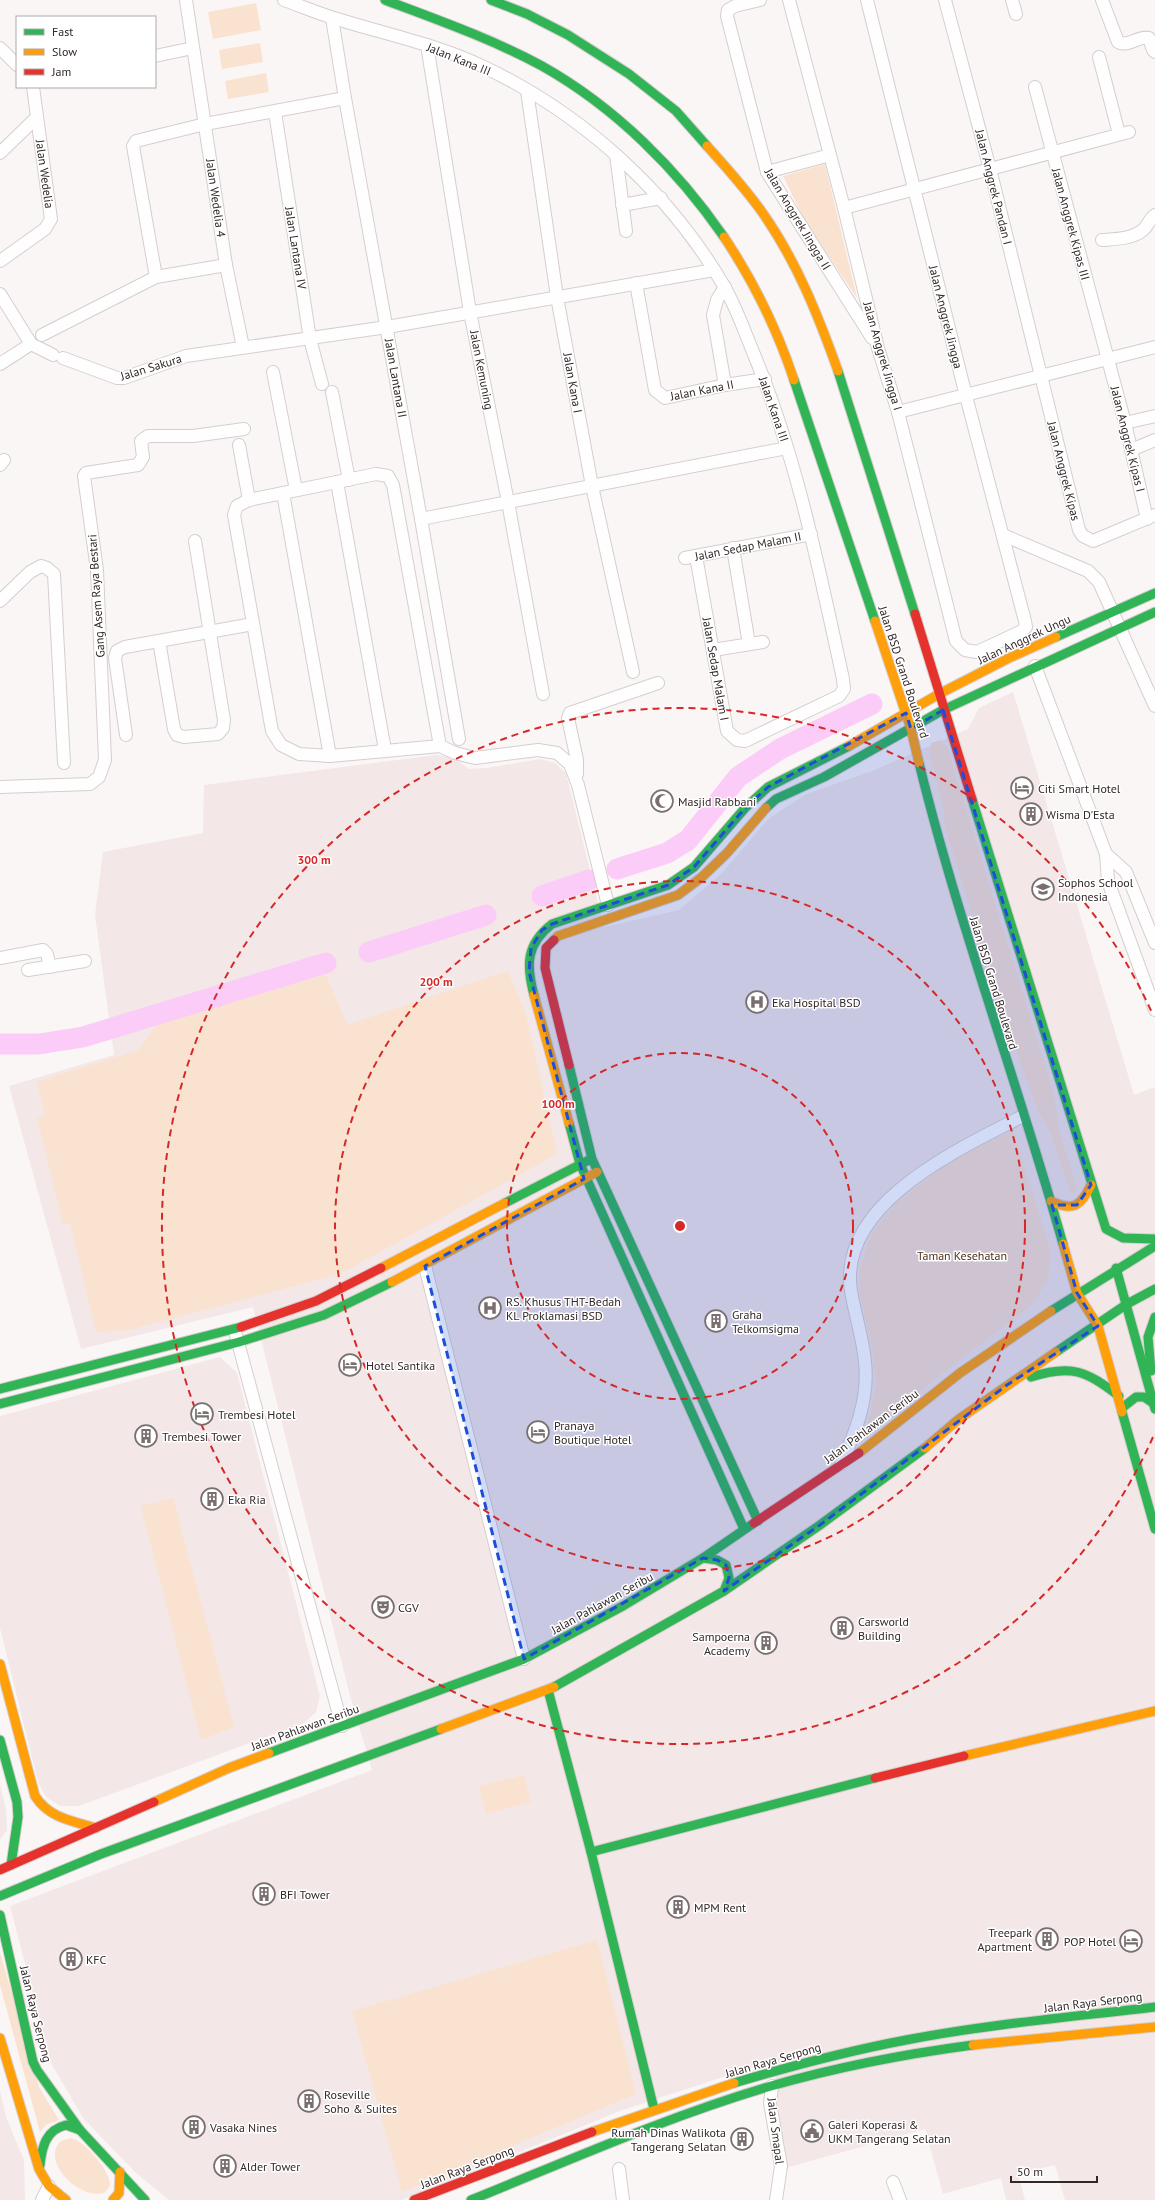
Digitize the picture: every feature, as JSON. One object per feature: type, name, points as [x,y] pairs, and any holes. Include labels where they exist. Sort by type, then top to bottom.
[{"type":"main road","name":"Jalan BSD Grand Boulevard","points":[[385,0],[473,33],[544,68],[597,103],[644,142],[713,220],[745,268],[766,304],[780,338],[906,713],[936,832],[976,968],[1050,1201],[1077,1293],[1098,1326],[1155,1529]]},
{"type":"main road","points":[[491,0],[527,14],[568,35],[628,74],[676,111],[737,180],[762,212],[785,248],[818,314],[852,410],[938,694],[980,819],[1091,1185],[1106,1229],[1117,1237],[1123,1239],[1155,1239]]},
{"type":"main road","name":"Jalan Anggrek Ungu","points":[[744,1530],[580,1164],[532,986],[530,959],[534,940],[542,930],[552,924],[668,885],[694,867],[708,853],[745,808],[768,787],[858,741],[938,694],[1009,658],[1155,593]]},
{"type":"main road","points":[[758,1521],[592,1158],[545,968],[546,948],[558,936],[678,895],[692,886],[727,853],[763,810],[776,799],[824,777],[943,710],[1035,666],[1155,612]]},
{"type":"main road","points":[[631,898],[635,910]]},
{"type":"main road","points":[[0,1389],[234,1329],[316,1301],[592,1158]]},
{"type":"main road","points":[[0,1404],[239,1342],[324,1315],[425,1266],[598,1171]]},
{"type":"main road","points":[[1050,1201],[1060,1206],[1077,1205],[1086,1197],[1091,1185]]},
{"type":"main road","name":"Jalan Pahlawan Seribu","points":[[0,1870],[229,1768],[524,1659],[623,1606],[703,1558],[758,1521],[894,1426],[960,1373],[1077,1293],[1116,1268],[1155,1246]]},
{"type":"main road","points":[[1116,1268],[1154,1405]]},
{"type":"main road","points":[[0,1896],[101,1854],[548,1690],[724,1591],[820,1525],[916,1456],[959,1420],[1007,1385],[1098,1326],[1127,1304],[1155,1289]]},
{"type":"main road","points":[[1154,1405],[1147,1343],[1148,1332],[1155,1317]]},
{"type":"main road","points":[[670,1364],[684,1358]]},
{"type":"main road","points":[[1007,1385],[1049,1371],[1077,1369],[1093,1376],[1118,1396]]},
{"type":"main road","points":[[1122,1408],[1130,1400],[1138,1396],[1146,1397],[1154,1405]]},
{"type":"main road","points":[[703,1558],[717,1560],[726,1565],[729,1578],[724,1591]]},
{"type":"main road","points":[[0,1664],[35,1796],[42,1807],[54,1815],[96,1828]]},
{"type":"main road","points":[[548,1690],[591,1852],[654,2109]]},
{"type":"main road","points":[[591,1852],[929,1764],[1155,1711]]},
{"type":"main road","points":[[0,1740],[17,1802],[17,1823],[11,1864]]},
{"type":"main road","points":[[17,1802],[35,1796]]},
{"type":"main road","name":"Jalan Raya Serpong","points":[[0,1915],[33,2062],[80,2130],[145,2200]]},
{"type":"main road","name":"Jalan Raya Serpong","points":[[414,2200],[654,2109],[739,2081],[835,2055],[937,2034],[1155,2007]]},
{"type":"main road","name":"Jalan Raya Serpong","points":[[471,2200],[633,2134],[772,2086],[838,2069],[941,2049],[1155,2027]]},
{"type":"main road","points":[[0,2038],[39,2169],[48,2186],[65,2200]]},
{"type":"main road","points":[[835,2055],[838,2069]]},
{"type":"main road","points":[[39,2169],[43,2144],[51,2131],[66,2125],[80,2130]]},
{"type":"main road","points":[[510,2164],[517,2181]]},
{"type":"main road","points":[[113,2200],[119,2193],[120,2172]]},
{"type":"street","name":"Jalan Wedelia 4","points":[[186,0],[226,265],[242,347]]},
{"type":"street","name":"Jalan Kana III","points":[[284,0],[332,18],[427,45],[483,66],[551,104],[616,155],[674,212],[725,288],[765,379],[812,534]]},
{"type":"street","name":"Jalan Anggrek Jingga II","points":[[760,0],[735,6],[728,10],[727,16],[767,172],[878,348]]},
{"type":"street","name":"Jalan Anggrek Jingga I","points":[[789,0],[844,208],[878,348],[898,412],[956,641],[965,650],[977,652],[1022,631]]},
{"type":"street","name":"Jalan Anggrek Jingga","points":[[867,0],[966,396],[1025,621],[1026,627],[1022,631]]},
{"type":"street","name":"Jalan Anggrek Pandan I","points":[[945,0],[990,168],[1041,375]]},
{"type":"street","points":[[1012,0],[1016,14]]},
{"type":"street","points":[[1102,0],[1118,42],[1124,44],[1145,37],[1149,38],[1155,52]]},
{"type":"street","name":"Jalan Lantana II","points":[[332,18],[345,98],[422,519],[459,738]]},
{"type":"street","name":"Jalan Kemuning","points":[[427,45],[470,312],[508,502],[542,694]]},
{"type":"street","points":[[0,48],[16,64]]},
{"type":"street","points":[[156,56],[193,48]]},
{"type":"street","points":[[844,208],[1124,133],[1099,57]]},
{"type":"street","name":"Jalan Anggrek Kipas III","points":[[1035,87],[1108,360]]},
{"type":"street","name":"Jalan Wedelia","points":[[0,261],[45,229],[51,219],[33,88]]},
{"type":"street","name":"Jalan Kana I","points":[[527,91],[557,297],[592,486],[633,672]]},
{"type":"street","points":[[156,277],[133,146],[140,139],[205,124],[345,98]]},
{"type":"street","name":"Jalan Lantana IV","points":[[275,112],[310,339],[322,384]]},
{"type":"street","points":[[0,153],[37,117]]},
{"type":"street","points":[[616,155],[626,231]]},
{"type":"street","points":[[767,172],[830,155]]},
{"type":"street","points":[[622,205],[660,198]]},
{"type":"street","points":[[1102,240],[1136,235],[1145,229],[1150,219],[1155,215]]},
{"type":"street","points":[[42,334],[156,277],[226,265]]},
{"type":"street","name":"Jalan Sakura","points":[[31,344],[58,357],[117,378],[135,375],[186,356],[387,327],[714,270]]},
{"type":"street","name":"Jalan Kana II","points":[[636,283],[655,390],[665,398],[725,385],[765,379]]},
{"type":"street","points":[[725,288],[717,300],[713,315],[725,385]]},
{"type":"street","points":[[0,294],[31,344],[0,364]]},
{"type":"street","points":[[898,412],[1155,347]]},
{"type":"street","name":"Jalan Anggrek Kipas I","points":[[1108,360],[1131,450],[1151,517]]},
{"type":"street","points":[[273,372],[296,490]]},
{"type":"street","name":"Jalan Anggrek Kipas","points":[[1041,375],[1079,530],[1082,536],[1093,541],[1151,517]]},
{"type":"street","points":[[332,392],[343,481],[385,750]]},
{"type":"street","points":[[1125,423],[1155,416]]},
{"type":"street","name":"Gang Asem Raya Bestari","points":[[0,787],[90,784],[99,777],[105,760],[97,570],[84,476],[86,473],[138,465],[143,457],[141,441],[148,436],[193,436],[244,429]]},
{"type":"street","points":[[1131,450],[1155,440]]},
{"type":"street","points":[[238,445],[249,500]]},
{"type":"street","points":[[422,519],[787,448]]},
{"type":"street","points":[[440,746],[393,485],[388,476],[376,474],[249,500],[237,506],[234,515],[272,731],[282,744],[299,754],[330,756],[440,746],[456,753],[475,758],[538,750],[556,753],[570,764],[578,785],[608,905]]},
{"type":"street","points":[[283,493],[330,756]]},
{"type":"street","name":"Jalan Sedap Malam II","points":[[690,557],[812,534]]},
{"type":"street","name":"Jalan Sedap Malam I","points":[[690,557],[713,650],[727,731],[737,740],[745,740],[839,696],[844,689],[812,534]]},
{"type":"street","points":[[1002,535],[1088,571],[1098,582],[1155,706]]},
{"type":"street","points":[[159,641],[174,729],[177,735],[184,737],[218,734],[223,728],[224,720],[195,541]]},
{"type":"street","points":[[733,548],[749,644]]},
{"type":"street","points":[[0,602],[30,572],[41,566],[47,568],[54,574],[64,763]]},
{"type":"street","points":[[126,735],[115,658],[117,651],[125,647],[253,624]]},
{"type":"street","points":[[713,650],[763,642]]},
{"type":"street","points":[[1035,666],[1106,854],[1108,881],[1155,1010]]},
{"type":"street","points":[[578,785],[577,760],[568,718],[570,713],[658,684]]},
{"type":"street","points":[[1106,854],[1126,872],[1155,943]]},
{"type":"street","points":[[0,958],[43,950],[47,954],[50,967]]},
{"type":"street","points":[[28,970],[85,961]]},
{"type":"street","points":[[840,1465],[860,1418],[866,1389],[865,1362],[850,1289],[851,1266],[862,1232],[897,1190],[942,1158],[1023,1116]]},
{"type":"street","points":[[425,1266],[524,1659]]},
{"type":"street","points":[[234,1329],[239,1342],[342,1726]]},
{"type":"street","name":"Jalan Smapal","points":[[772,2086],[770,2103],[781,2166],[776,2200]]},
{"type":"street","points":[[619,2169],[623,2200]]},
{"type":"street","points":[[893,2182],[900,2200]]},
{"type":"street","points":[[42,2200],[48,2186]]},
{"type":"highlighted area","points":[[943,710],[1091,1185],[1077,1205],[1052,1205],[1077,1293],[1098,1326],[1007,1385],[820,1525],[724,1591],[729,1578],[726,1565],[717,1560],[703,1558],[524,1659],[425,1266],[584,1179],[529,972],[531,948],[542,930],[552,924],[668,885],[694,867],[745,808],[768,787],[906,713],[911,729]]},
{"type":"shaded area","points":[[1013,692],[1134,1095],[1155,1087],[1155,2200],[1065,2200],[1055,2165],[1018,2174],[1025,2200],[1006,2200],[1001,2178],[943,2194],[925,2129],[782,2169],[774,2060],[620,2111],[402,2200],[169,2200],[135,2172],[83,2118],[51,2063],[10,1906],[372,1770],[350,1696],[253,1307],[81,1349],[9,1086],[114,1055],[95,915],[103,852],[203,833],[204,785],[436,755],[453,757],[469,769],[487,768],[540,759],[555,763],[566,773],[604,927],[679,910],[722,873],[768,819],[806,794],[872,771],[968,729],[979,708]]},
{"type":"shaded area","points":[[220,1357],[237,1373],[320,1696],[316,1712],[304,1723],[79,1806],[60,1806],[46,1797],[38,1782],[0,1628],[0,1416]]},
{"type":"shaded area","points":[[0,1785],[6,1810],[7,1830],[0,1839]]},
{"type":"shaded area","points":[[0,2091],[6,2117],[24,2160],[25,2200],[0,2200]]},
{"type":"green space","points":[[256,3],[261,30],[213,39],[208,12]]},
{"type":"green space","points":[[260,43],[263,62],[222,69],[219,50]]},
{"type":"green space","points":[[266,73],[269,92],[228,99],[225,81]]},
{"type":"green space","points":[[825,164],[857,298],[804,219],[783,176]]},
{"type":"green space","points":[[940,740],[947,747],[1054,1094],[1059,1129],[1077,1192],[1073,1193],[1070,1191],[1050,1132],[1037,1109],[998,1001],[944,823],[944,811],[929,752],[931,743]]},
{"type":"green space","points":[[508,971],[526,1015],[557,1154],[340,1274],[129,1330],[96,1332],[70,1223],[63,1224],[37,1118],[45,1116],[37,1082],[138,1050],[160,1022],[326,975],[347,1025]]},
{"type":"green space","name":"Taman Kesehatan","points":[[1013,1130],[1051,1252],[1048,1280],[1032,1305],[935,1379],[861,1443],[870,1414],[876,1385],[872,1348],[860,1295],[860,1267],[872,1232],[897,1202],[952,1159]]},
{"type":"green space","points":[[173,1498],[234,1727],[201,1740],[141,1506]]},
{"type":"green space","points":[[524,1775],[531,1802],[486,1814],[479,1786]]},
{"type":"green space","points":[[597,1940],[636,2094],[402,2192],[352,2011]]},
{"type":"green space","points":[[0,1952],[39,2087],[59,2120],[46,2125],[40,2132],[0,1985]]},
{"type":"green space","points":[[71,2138],[77,2140],[90,2151],[102,2165],[109,2180],[110,2186],[104,2193],[94,2194],[73,2185],[59,2168],[55,2158],[56,2149],[61,2141]]},
{"type":"waterway","points":[[617,869],[667,853],[688,840],[738,777],[780,749],[872,704]]},
{"type":"waterway","points":[[542,896],[589,880]]},
{"type":"waterway","points":[[369,952],[486,915]]},
{"type":"waterway","points":[[0,1044],[39,1044],[83,1037],[326,963]]},
{"type":"traffic: fast","points":[[385,0],[465,30],[523,56],[569,82],[595,100],[643,141],[665,164],[686,187],[724,237]]},
{"type":"traffic: fast","points":[[491,0],[527,14],[568,35],[629,74],[676,111],[707,146]]},
{"type":"traffic: fast","points":[[838,371],[915,614]]},
{"type":"traffic: fast","points":[[794,380],[875,621]]},
{"type":"traffic: fast","points":[[1056,637],[1155,593]]},
{"type":"traffic: fast","points":[[766,808],[776,799],[824,777],[943,710],[1155,612]]},
{"type":"traffic: fast","points":[[534,995],[529,965],[530,956],[537,939],[552,924],[668,885],[694,867],[745,808],[768,787],[849,746]]},
{"type":"traffic: fast","points":[[919,763],[952,884],[1046,1184],[1063,1244]]},
{"type":"traffic: fast","points":[[972,799],[1106,1229],[1123,1238],[1155,1239]]},
{"type":"traffic: fast","points":[[569,1065],[592,1159],[758,1521]]},
{"type":"traffic: fast","points":[[569,1123],[580,1164],[744,1529]]},
{"type":"traffic: fast","points":[[505,1203],[589,1160]]},
{"type":"traffic: fast","points":[[1051,1311],[1155,1246]]},
{"type":"traffic: fast","points":[[1116,1268],[1155,1409]]},
{"type":"traffic: fast","points":[[0,1404],[239,1342],[324,1315],[392,1282]]},
{"type":"traffic: fast","points":[[1056,1352],[1127,1304],[1155,1289]]},
{"type":"traffic: fast","points":[[1151,1371],[1148,1337],[1155,1317]]},
{"type":"traffic: fast","points":[[0,1389],[241,1327]]},
{"type":"traffic: fast","points":[[1031,1377],[1057,1371],[1078,1372],[1097,1381],[1119,1396]]},
{"type":"traffic: fast","points":[[1122,1408],[1136,1397],[1144,1397],[1153,1403]]},
{"type":"traffic: fast","points":[[1122,1412],[1155,1529]]},
{"type":"traffic: fast","points":[[554,1687],[724,1591],[820,1525],[925,1448]]},
{"type":"traffic: fast","points":[[269,1753],[524,1659],[623,1606],[703,1558],[754,1523]]},
{"type":"traffic: fast","points":[[703,1558],[717,1560],[726,1565],[729,1578],[724,1591]]},
{"type":"traffic: fast","points":[[548,1690],[591,1852],[654,2109]]},
{"type":"traffic: fast","points":[[0,1896],[101,1854],[441,1729]]},
{"type":"traffic: fast","points":[[0,1740],[17,1802],[18,1817],[11,1865]]},
{"type":"traffic: fast","points":[[591,1852],[875,1778]]},
{"type":"traffic: fast","points":[[0,1915],[33,2062],[37,2070],[80,2130],[145,2200]]},
{"type":"traffic: fast","points":[[734,2083],[820,2059],[937,2034],[999,2025],[1155,2007]]},
{"type":"traffic: fast","points":[[471,2200],[657,2125],[771,2086],[871,2062],[973,2045]]},
{"type":"traffic: fast","points":[[40,2165],[42,2151],[46,2140],[54,2131],[59,2127],[66,2125],[80,2130]]},
{"type":"traffic: slow","points":[[707,146],[756,203],[774,230],[805,288],[838,371]]},
{"type":"traffic: slow","points":[[724,237],[764,306],[780,342],[794,380]]},
{"type":"traffic: slow","points":[[875,621],[911,729],[919,763]]},
{"type":"traffic: slow","points":[[849,746],[939,694],[1009,658],[1056,637]]},
{"type":"traffic: slow","points":[[554,940],[558,936],[678,895],[702,877],[727,853],[766,808]]},
{"type":"traffic: slow","points":[[534,995],[569,1123]]},
{"type":"traffic: slow","points":[[392,1282],[597,1172]]},
{"type":"traffic: slow","points":[[1051,1201],[1065,1206],[1076,1205],[1084,1198],[1091,1185]]},
{"type":"traffic: slow","points":[[381,1268],[505,1203]]},
{"type":"traffic: slow","points":[[1063,1244],[1077,1293],[1098,1326],[1122,1412]]},
{"type":"traffic: slow","points":[[859,1453],[960,1373],[1051,1311]]},
{"type":"traffic: slow","points":[[925,1448],[959,1419],[1056,1352]]},
{"type":"traffic: slow","points":[[0,1664],[35,1796],[54,1814],[70,1821],[96,1828]]},
{"type":"traffic: slow","points":[[441,1729],[554,1687]]},
{"type":"traffic: slow","points":[[964,1756],[1155,1711]]},
{"type":"traffic: slow","points":[[154,1802],[229,1768],[269,1753]]},
{"type":"traffic: slow","points":[[973,2045],[1155,2027]]},
{"type":"traffic: slow","points":[[0,2038],[39,2169],[49,2186],[66,2200]]},
{"type":"traffic: slow","points":[[592,2132],[734,2083]]},
{"type":"traffic: slow","points":[[113,2200],[119,2193],[120,2172]]},
{"type":"traffic: jam","points":[[915,614],[972,799]]},
{"type":"traffic: jam","points":[[554,940],[546,948],[545,968],[569,1065]]},
{"type":"traffic: jam","points":[[241,1327],[316,1301],[381,1268]]},
{"type":"traffic: jam","points":[[754,1523],[859,1453]]},
{"type":"traffic: jam","points":[[875,1778],[964,1756]]},
{"type":"traffic: jam","points":[[0,1870],[154,1802]]},
{"type":"traffic: jam","points":[[414,2200],[592,2132]]},
{"type":"place","name":"Citi Smart Hotel","points":[[1022,788]]},
{"type":"place","name":"Masjid Rabbani","points":[[662,801]]},
{"type":"place","name":"Wisma D'Esta","points":[[1031,814]]},
{"type":"place","name":"Sophos School Indonesia","points":[[1043,889]]},
{"type":"place","name":"Eka Hospital BSD","points":[[757,1002]]},
{"type":"place","name":"RS. Khusus THT-Bedah KL Proklamasi BSD","points":[[490,1308]]},
{"type":"place","name":"Graha Telkomsigma","points":[[716,1321]]},
{"type":"place","name":"Hotel Santika","points":[[350,1365]]},
{"type":"place","name":"Trembesi Hotel","points":[[202,1414]]},
{"type":"place","name":"Pranaya Boutique Hotel","points":[[538,1432]]},
{"type":"place","name":"Trembesi Tower","points":[[146,1436]]},
{"type":"place","name":"Eka Ria","points":[[212,1499]]},
{"type":"place","name":"CGV","points":[[383,1607]]},
{"type":"place","name":"Carsworld Building","points":[[842,1628]]},
{"type":"place","name":"Sampoerna Academy","points":[[766,1643]]},
{"type":"place","name":"BFI Tower","points":[[264,1894]]},
{"type":"place","name":"MPM Rent","points":[[678,1907]]},
{"type":"place","name":"Treepark Apartment","points":[[1047,1939]]},
{"type":"place","name":"POP Hotel","points":[[1131,1941]]},
{"type":"place","name":"KFC","points":[[71,1959]]},
{"type":"place","name":"Roseville Soho & Suites","points":[[309,2101]]},
{"type":"place","name":"Vasaka Nines","points":[[194,2127]]},
{"type":"place","name":"Galeri Koperasi & UKM Tangerang Selatan","points":[[812,2131]]},
{"type":"place","name":"Rumah Dinas Walikota Tangerang Selatan","points":[[742,2139]]},
{"type":"place","name":"Alder Tower","points":[[225,2166]]}]
